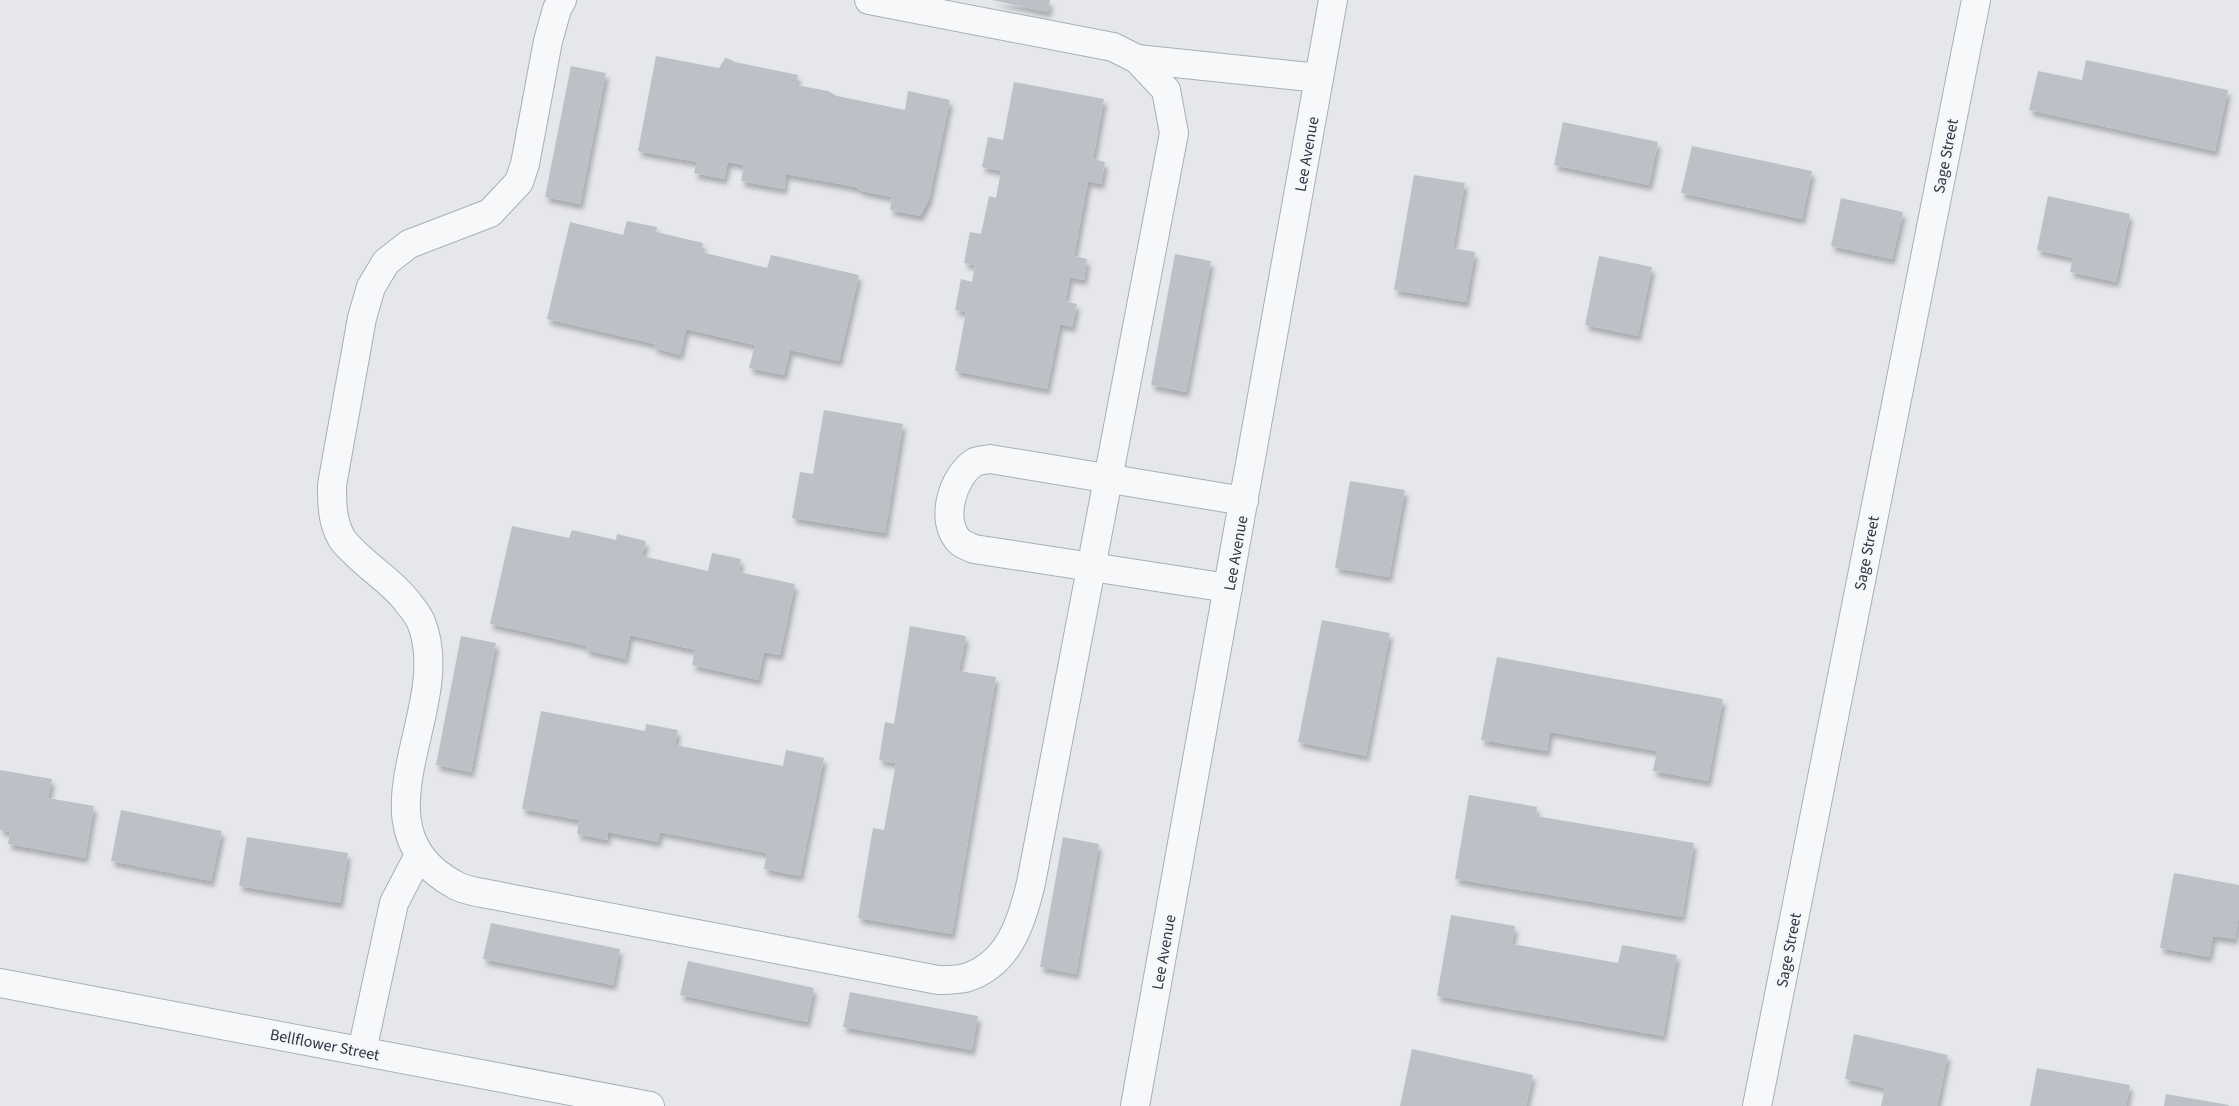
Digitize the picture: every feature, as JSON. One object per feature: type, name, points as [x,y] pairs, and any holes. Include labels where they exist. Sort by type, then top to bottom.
[{"type":"street","points":[[562,0],[557,9],[548,40],[526,164],[518,182],[490,212],[409,244],[386,262],[371,288],[362,318],[332,485],[332,511],[341,538],[364,562],[396,588],[421,619],[429,645],[427,686],[405,799],[407,827],[419,855],[440,874],[459,887],[938,980],[966,978],[990,965],[1010,944],[1022,918],[1033,873],[1174,133],[1166,90],[1137,59],[1113,47],[869,0]]},
{"type":"street","name":"Lee Avenue","points":[[1135,1106],[1333,0]]},
{"type":"street","name":"Sage Street","points":[[1756,1106],[1976,0]]},
{"type":"street","points":[[1137,59],[1319,78]]},
{"type":"street","points":[[1228,588],[974,549],[960,542],[950,526],[950,504],[961,476],[976,462],[990,459],[1244,501]]},
{"type":"street","points":[[362,1051],[394,903],[419,855]]},
{"type":"street","name":"Bellflower Street","points":[[0,983],[650,1106]]},
{"type":"building","points":[[992,0],[1050,0],[1048,12]]},
{"type":"building","points":[[656,56],[719,68],[725,58],[727,58],[735,62],[798,75],[796,85],[828,91],[837,96],[905,110],[908,91],[950,100],[929,199],[920,216],[890,210],[892,197],[862,191],[856,187],[786,174],[784,189],[741,181],[744,165],[728,162],[724,179],[694,173],[697,162],[638,151]]},
{"type":"building","points":[[2086,60],[2228,90],[2215,151],[2029,110],[2038,71],[2082,80]]},
{"type":"building","points":[[571,66],[606,73],[580,204],[545,197]]},
{"type":"building","points":[[1014,82],[1104,99],[1093,159],[1105,162],[1101,184],[1088,181],[1074,256],[1087,259],[1084,280],[1070,277],[1065,301],[1077,304],[1072,327],[1060,324],[1047,389],[955,371],[966,312],[955,310],[961,279],[972,282],[975,265],[964,263],[970,232],[981,234],[989,196],[996,198],[1001,171],[982,167],[988,137],[1003,140]]},
{"type":"building","points":[[1563,122],[1658,142],[1649,185],[1554,165]]},
{"type":"building","points":[[1692,146],[1812,171],[1802,219],[1681,193]]},
{"type":"building","points":[[1414,175],[1465,183],[1453,248],[1475,252],[1466,302],[1394,290]]},
{"type":"building","points":[[2048,196],[2130,214],[2116,282],[2070,272],[2073,258],[2037,250]]},
{"type":"building","points":[[1841,198],[1903,212],[1892,259],[1831,246]]},
{"type":"building","points":[[627,221],[657,227],[656,232],[703,243],[701,252],[767,268],[771,255],[859,275],[839,361],[790,350],[784,375],[749,368],[755,345],[686,329],[680,355],[654,348],[655,344],[547,319],[570,222],[623,235]]},
{"type":"building","points":[[1175,254],[1211,261],[1186,392],[1151,385]]},
{"type":"building","points":[[1599,256],[1652,267],[1638,336],[1585,325]]},
{"type":"building","points":[[824,410],[903,424],[885,533],[792,518],[800,472],[813,474]]},
{"type":"building","points":[[1350,481],[1405,490],[1389,577],[1335,568]]},
{"type":"building","points":[[512,526],[569,538],[572,530],[616,540],[617,534],[646,541],[642,556],[708,571],[712,553],[741,559],[739,572],[795,584],[780,655],[764,652],[758,680],[692,665],[695,650],[630,635],[625,659],[586,650],[587,646],[490,624]]},
{"type":"building","points":[[1322,620],[1390,633],[1366,756],[1298,742]]},
{"type":"building","points":[[910,626],[966,636],[959,671],[996,677],[952,934],[858,918],[873,828],[884,830],[896,763],[879,760],[885,722],[894,724]]},
{"type":"building","points":[[461,636],[496,643],[471,772],[436,765]]},
{"type":"building","points":[[1497,657],[1723,699],[1708,781],[1653,771],[1657,751],[1550,732],[1547,751],[1481,740]]},
{"type":"building","points":[[541,711],[645,731],[646,724],[678,730],[675,745],[783,766],[786,750],[824,758],[800,876],[764,869],[767,853],[660,832],[658,842],[608,832],[607,840],[577,834],[579,820],[522,809]]},
{"type":"building","points":[[0,770],[52,779],[48,798],[94,806],[85,858],[8,844],[10,832],[0,830]]},
{"type":"building","points":[[1469,795],[1537,807],[1536,816],[1694,843],[1682,917],[1455,879]]},
{"type":"building","points":[[121,810],[222,831],[211,881],[111,861]]},
{"type":"building","points":[[247,837],[348,853],[340,903],[239,886]]},
{"type":"building","points":[[1063,837],[1099,844],[1076,974],[1040,967]]},
{"type":"building","points":[[2174,873],[2239,885],[2239,915],[2235,939],[2213,936],[2209,957],[2160,948]]},
{"type":"building","points":[[1451,915],[1515,926],[1512,944],[1618,963],[1622,945],[1677,955],[1663,1036],[1437,996]]},
{"type":"building","points":[[491,923],[620,949],[613,985],[483,959]]},
{"type":"building","points":[[688,961],[814,988],[807,1022],[680,995]]},
{"type":"building","points":[[850,992],[978,1016],[972,1050],[843,1027]]},
{"type":"building","points":[[1854,1034],[1948,1055],[1937,1106],[1881,1106],[1885,1088],[1845,1079]]},
{"type":"building","points":[[1412,1049],[1533,1075],[1526,1106],[1400,1106]]},
{"type":"building","points":[[2037,1068],[2130,1085],[2126,1106],[2030,1106]]},
{"type":"building","points":[[2166,1094],[2229,1105],[2229,1106],[2164,1106]]}]
